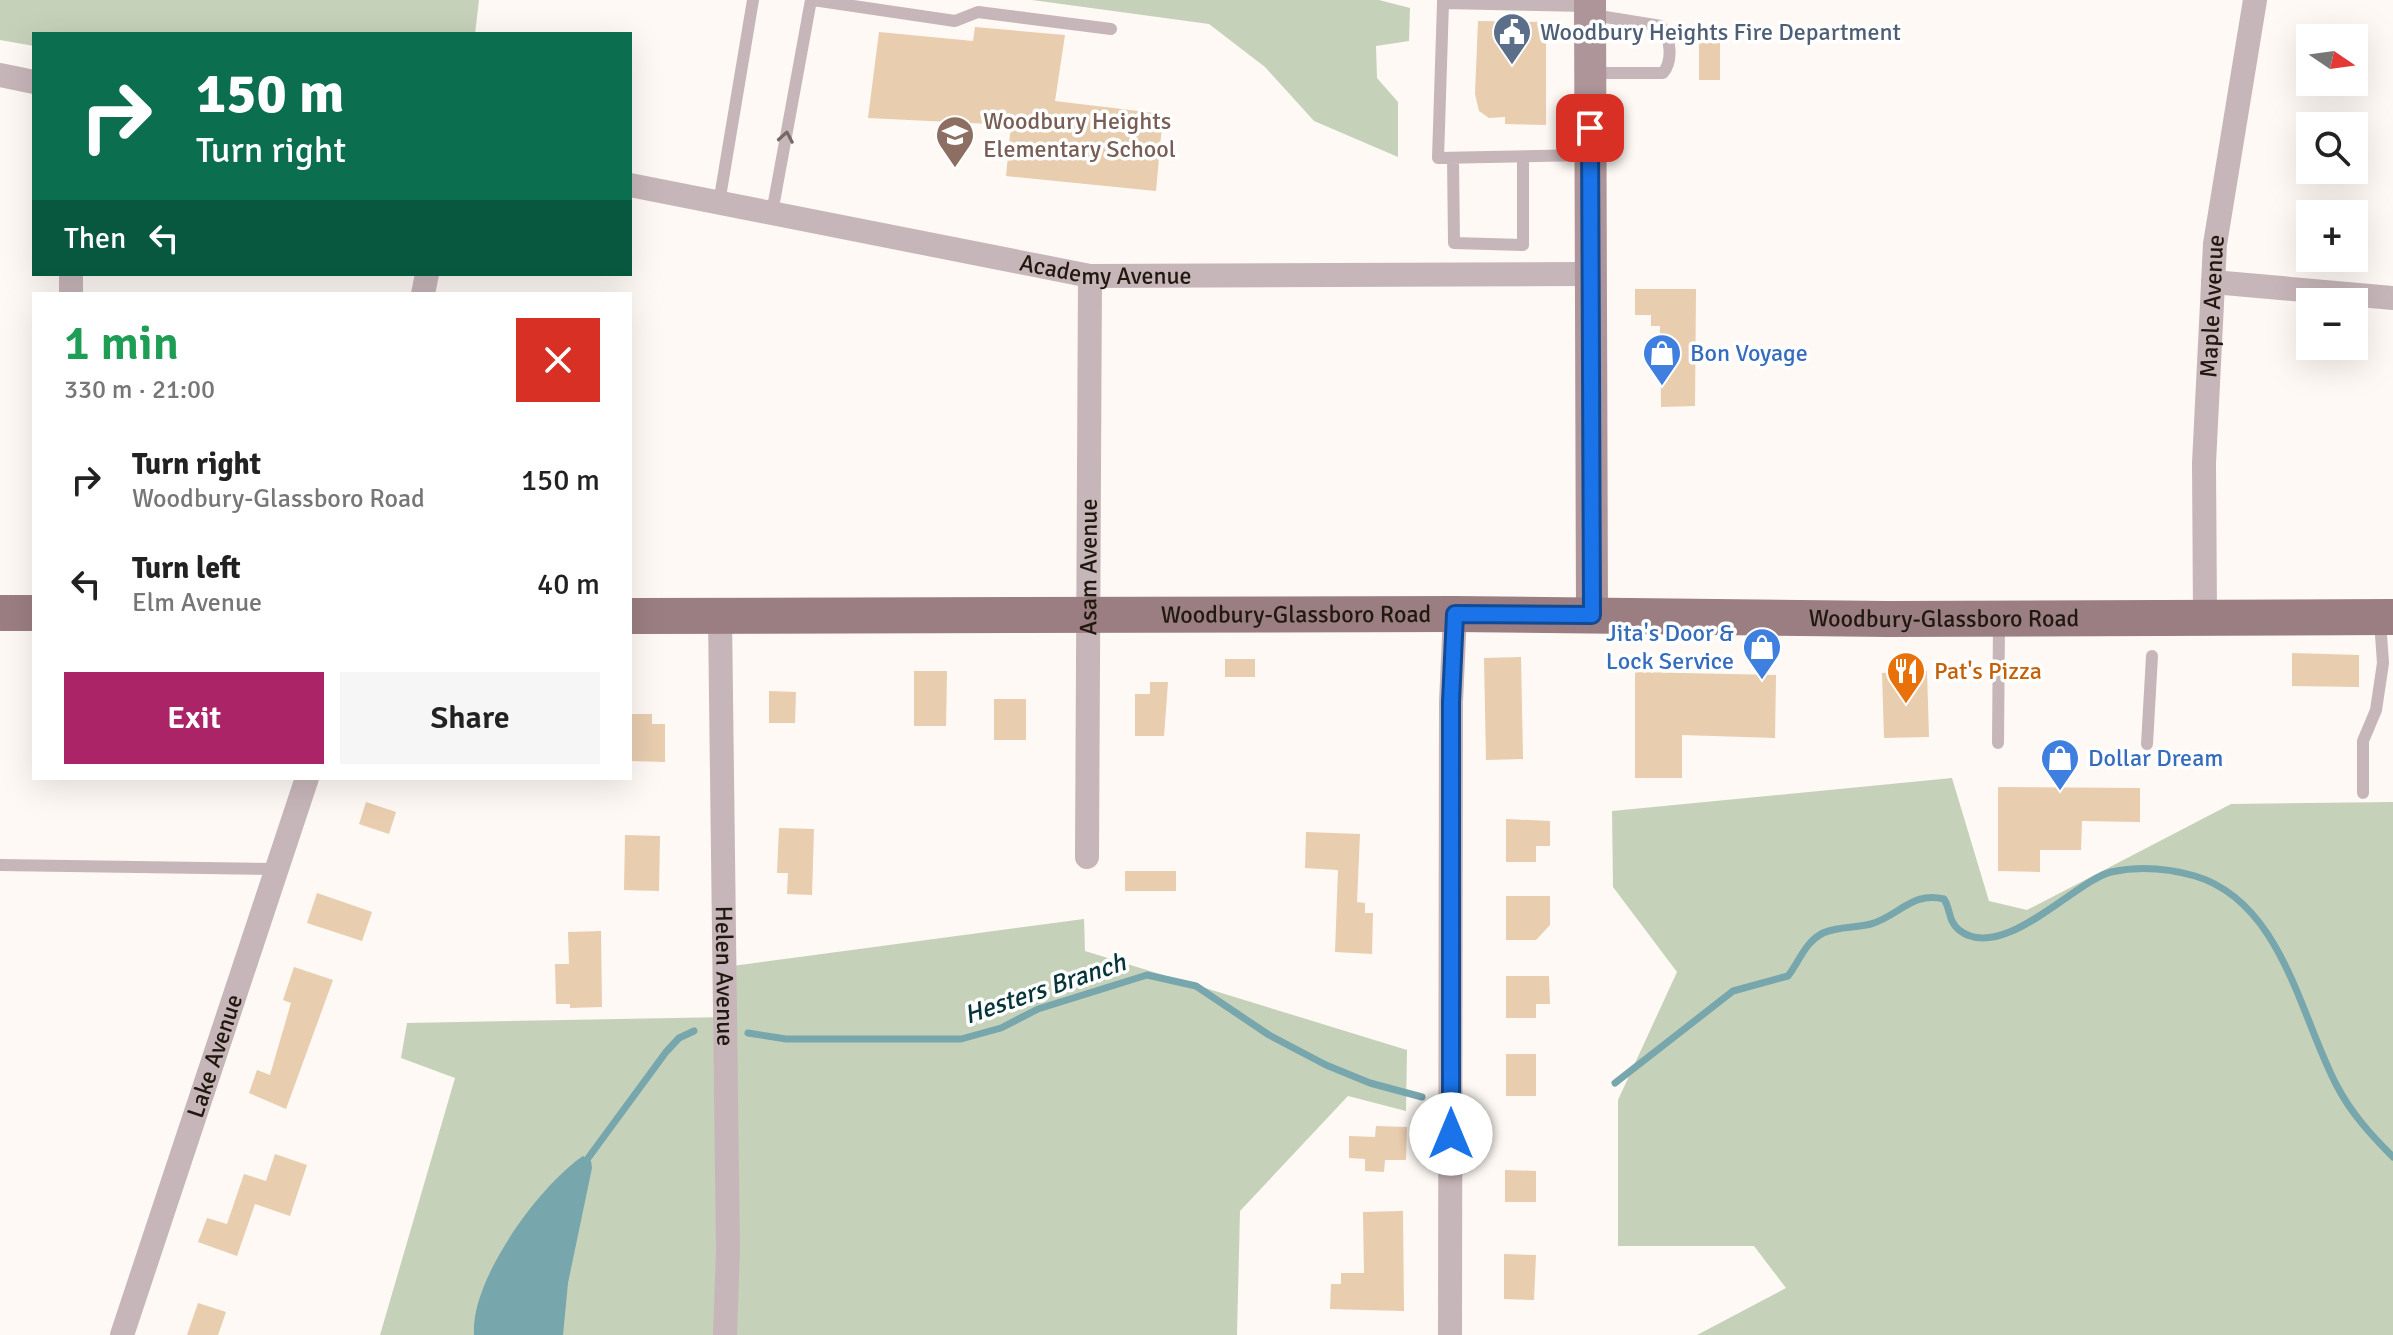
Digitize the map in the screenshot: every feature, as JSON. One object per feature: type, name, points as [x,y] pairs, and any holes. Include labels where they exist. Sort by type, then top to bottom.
[{"type":"main road","points":[[1590,7],[1592,615]]},
{"type":"main road","points":[[0,613],[32,613]]},
{"type":"main road","name":"Woodbury-Glassboro Road","points":[[632,616],[1455,614],[2387,617]]},
{"type":"street","name":"Maple Avenue","points":[[2205,616],[2204,463],[2215,244],[2255,0]]},
{"type":"street","points":[[0,75],[32,82]]},
{"type":"street","name":"Academy Avenue","points":[[632,185],[1090,276],[1589,274]]},
{"type":"street","name":"Asam Avenue","points":[[1087,857],[1090,276]]},
{"type":"street","points":[[2213,282],[2393,298]]},
{"type":"street","points":[[1450,1335],[1451,702],[1455,614]]},
{"type":"street","name":"Helen Avenue","points":[[720,616],[728,1250],[725,1335]]},
{"type":"street","name":"Lake Avenue","points":[[122,1335],[306,780]]},
{"type":"lane","points":[[719,203],[753,0]]},
{"type":"lane","points":[[772,213],[812,0],[955,21],[978,12],[1111,29]]},
{"type":"lane","points":[[1590,73],[1658,74],[1667,69],[1669,62],[1666,34],[1661,26],[1590,7],[1443,2],[1438,158],[1590,155]]},
{"type":"lane","points":[[1453,158],[1454,243],[1523,245],[1523,157]]},
{"type":"lane","points":[[2363,793],[2363,741],[2376,710],[2387,617]]},
{"type":"lane","points":[[1998,743],[1999,618]]},
{"type":"lane","points":[[2147,744],[2152,656]]},
{"type":"lane","points":[[0,865],[277,869]]},
{"type":"green space","points":[[0,0],[479,0],[475,32],[32,32],[32,46],[0,40]]},
{"type":"green space","points":[[1032,0],[1379,0],[1410,8],[1409,41],[1376,46],[1377,78],[1398,102],[1398,157],[1314,121],[1265,67],[1209,24]]},
{"type":"green space","points":[[1952,778],[1989,901],[2027,910],[2231,804],[2393,802],[2393,1335],[1697,1335],[1786,1288],[1754,1246],[1618,1246],[1618,1100],[1677,972],[1613,887],[1612,811]]},
{"type":"green space","points":[[1084,919],[1085,951],[1407,1050],[1406,1111],[1348,1096],[1240,1211],[1237,1335],[380,1335],[455,1078],[401,1058],[407,1023],[728,1017],[732,966]]},
{"type":"water","points":[[583,1156],[591,1161],[592,1168],[568,1283],[563,1335],[474,1335],[483,1288],[510,1236],[547,1189]]},
{"type":"building","points":[[1478,21],[1546,22],[1546,125],[1505,124],[1505,117],[1489,118],[1479,111],[1475,94]]},
{"type":"building","points":[[975,27],[1065,35],[1055,101],[1163,114],[1156,191],[1006,176],[1011,125],[868,118],[879,32],[973,41]]},
{"type":"building","points":[[1699,42],[1720,43],[1720,80],[1699,80]]},
{"type":"building","points":[[1635,289],[1696,289],[1695,406],[1661,407],[1660,326],[1651,326],[1651,315],[1635,315]]},
{"type":"building","points":[[2292,653],[2359,655],[2359,687],[2292,686]]},
{"type":"building","points":[[1521,657],[1523,759],[1486,760],[1484,658]]},
{"type":"building","points":[[1225,659],[1255,659],[1255,677],[1225,677]]},
{"type":"building","points":[[914,671],[947,671],[946,726],[914,726]]},
{"type":"building","name":"Pat's Pizza","points":[[1927,671],[1929,737],[1884,738],[1882,673]]},
{"type":"building","points":[[1635,672],[1776,675],[1775,738],[1682,735],[1682,778],[1635,778]]},
{"type":"building","points":[[1150,682],[1168,682],[1164,736],[1135,736],[1135,694],[1150,694]]},
{"type":"building","points":[[769,691],[796,692],[795,723],[769,723]]},
{"type":"building","points":[[994,699],[1026,699],[1026,740],[994,740]]},
{"type":"building","points":[[632,714],[652,714],[652,724],[665,724],[665,762],[632,761]]},
{"type":"building","points":[[1998,787],[2140,788],[2140,822],[2082,821],[2081,850],[2040,850],[2040,872],[1998,871]]},
{"type":"building","points":[[366,802],[396,812],[389,834],[359,824]]},
{"type":"building","points":[[1506,819],[1550,821],[1550,846],[1536,846],[1536,862],[1506,862]]},
{"type":"building","points":[[779,828],[814,829],[812,895],[787,894],[788,873],[777,873]]},
{"type":"building","points":[[1306,832],[1360,834],[1357,902],[1365,903],[1365,913],[1373,913],[1372,954],[1335,952],[1338,870],[1305,868]]},
{"type":"building","points":[[625,835],[660,836],[659,891],[624,890]]},
{"type":"building","points":[[1125,871],[1176,871],[1176,891],[1125,891]]},
{"type":"building","points":[[317,893],[372,912],[362,941],[307,923]]},
{"type":"building","points":[[1506,896],[1550,896],[1550,925],[1536,940],[1506,940]]},
{"type":"building","points":[[601,931],[602,1007],[570,1008],[570,1004],[556,1004],[555,964],[569,964],[568,932]]},
{"type":"building","points":[[294,967],[333,980],[286,1109],[249,1093],[257,1070],[270,1075],[291,1003],[283,1000]]},
{"type":"building","points":[[1506,976],[1549,976],[1550,1004],[1536,1004],[1536,1018],[1506,1018]]},
{"type":"building","points":[[1506,1054],[1536,1054],[1536,1096],[1506,1096]]},
{"type":"building","points":[[1376,1126],[1407,1127],[1406,1160],[1385,1160],[1384,1172],[1365,1171],[1365,1159],[1349,1158],[1349,1136],[1375,1137]]},
{"type":"building","points":[[275,1154],[307,1165],[290,1216],[255,1204],[237,1256],[198,1242],[207,1218],[227,1224],[244,1174],[266,1181]]},
{"type":"building","points":[[1505,1170],[1536,1171],[1536,1202],[1505,1202]]},
{"type":"building","points":[[1403,1211],[1404,1311],[1330,1309],[1331,1284],[1341,1284],[1341,1273],[1364,1273],[1363,1212]]},
{"type":"building","points":[[1504,1254],[1536,1255],[1534,1300],[1504,1299]]},
{"type":"building","points":[[198,1303],[226,1312],[218,1335],[187,1335]]},
{"type":"waterway","name":"Hesters Branch","points":[[1615,1083],[1733,991],[1788,976],[1807,947],[1823,933],[1871,924],[1914,901],[1933,897],[1944,899],[1959,930],[1976,938],[1996,937],[2038,917],[2096,878],[2111,872],[2164,870],[2195,876],[2225,890],[2249,910],[2285,964],[2343,1096],[2362,1123],[2393,1157]]},
{"type":"waterway","name":"Hesters Branch","points":[[748,1033],[786,1039],[961,1039],[1001,1028],[1038,1009],[1147,975],[1196,986],[1269,1035],[1326,1065],[1370,1083],[1422,1097]]},
{"type":"waterway","name":"Hesters Branch","points":[[583,1165],[666,1052],[679,1038],[694,1031]]},
{"type":"place","name":"Woodbury Heights Fire Department","points":[[1512,66]]},
{"type":"place","name":"Woodbury Heights Elementary School","points":[[955,169]]},
{"type":"place","name":"Bon Voyage","points":[[1662,387]]},
{"type":"place","name":"Jita's Door & Lock Service","points":[[1762,681]]},
{"type":"place","name":"Pat's Pizza","points":[[1906,705]]},
{"type":"place","name":"Dollar Dream","points":[[2060,792]]},
{"type":"route","points":[[1451,1134],[1451,702],[1455,614],[1592,615],[1590,128]]}]
